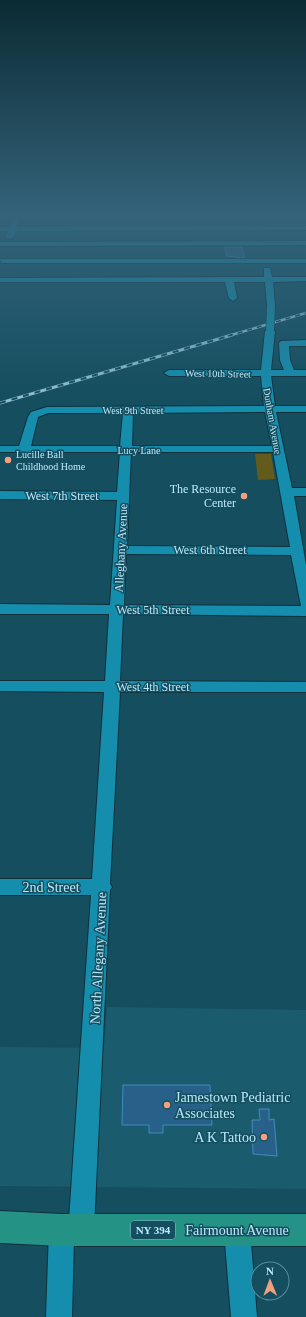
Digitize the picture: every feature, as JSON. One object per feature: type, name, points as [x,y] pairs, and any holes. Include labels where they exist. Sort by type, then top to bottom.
[{"type":"main road","name":"Fairmount Avenue","points":[[0,1227],[71,1230],[306,1230]]},
{"type":"street","points":[[0,280],[27,276]]},
{"type":"street","points":[[217,276],[229,279],[304,279]]},
{"type":"street","points":[[229,279],[233,298]]},
{"type":"street","name":"Dunham Avenue","points":[[270,279],[270,331],[266,374],[270,410],[279,449],[298,551],[306,604]]},
{"type":"street","points":[[290,373],[285,360],[284,343],[306,343]]},
{"type":"street","name":"West 10th Street","points":[[169,373],[306,373]]},
{"type":"street","name":"West 9th Street","points":[[24,450],[32,417],[39,412],[56,410],[306,409]]},
{"type":"street","name":"Alleghany Avenue","points":[[113,687],[128,410]]},
{"type":"street","name":"Lucy Lane","points":[[0,449],[279,449]]},
{"type":"street","points":[[287,492],[306,492]]},
{"type":"street","name":"West 7th Street","points":[[0,496],[124,496]]},
{"type":"street","name":"West 6th Street","points":[[121,550],[298,551]]},
{"type":"street","name":"West 5th Street","points":[[0,609],[306,611]]},
{"type":"street","name":"West 4th Street","points":[[0,686],[306,686]]},
{"type":"street","name":"North Allegany Avenue","points":[[59,1317],[71,1230],[102,887],[113,687]]},
{"type":"street","name":"2nd Street","points":[[0,887],[102,887]]},
{"type":"street","points":[[237,1230],[244,1317]]},
{"type":"shaded area","points":[[255,454],[271,454],[275,479],[258,480]]},
{"type":"shaded area","points":[[107,1007],[306,1010],[306,1189],[0,1186],[0,1047],[104,1048]]},
{"type":"building","name":"Jamestown Pediatric Associates","points":[[123,1085],[210,1085],[212,1125],[163,1125],[163,1133],[149,1133],[149,1125],[122,1125]]},
{"type":"building","name":"A K Tattoo","points":[[259,1109],[269,1109],[269,1120],[274,1119],[277,1156],[253,1154],[252,1120],[260,1120]]},
{"type":"railway","points":[[228,336],[306,313]]},
{"type":"railway","points":[[0,403],[232,335]]},
{"type":"place","name":"Lucille Ball Childhood Home","points":[[8,460]]},
{"type":"place","name":"The Resource Center","points":[[244,496]]},
{"type":"place","name":"Jamestown Pediatric Associates","points":[[167,1105]]},
{"type":"place","name":"A K Tattoo","points":[[264,1137]]}]
